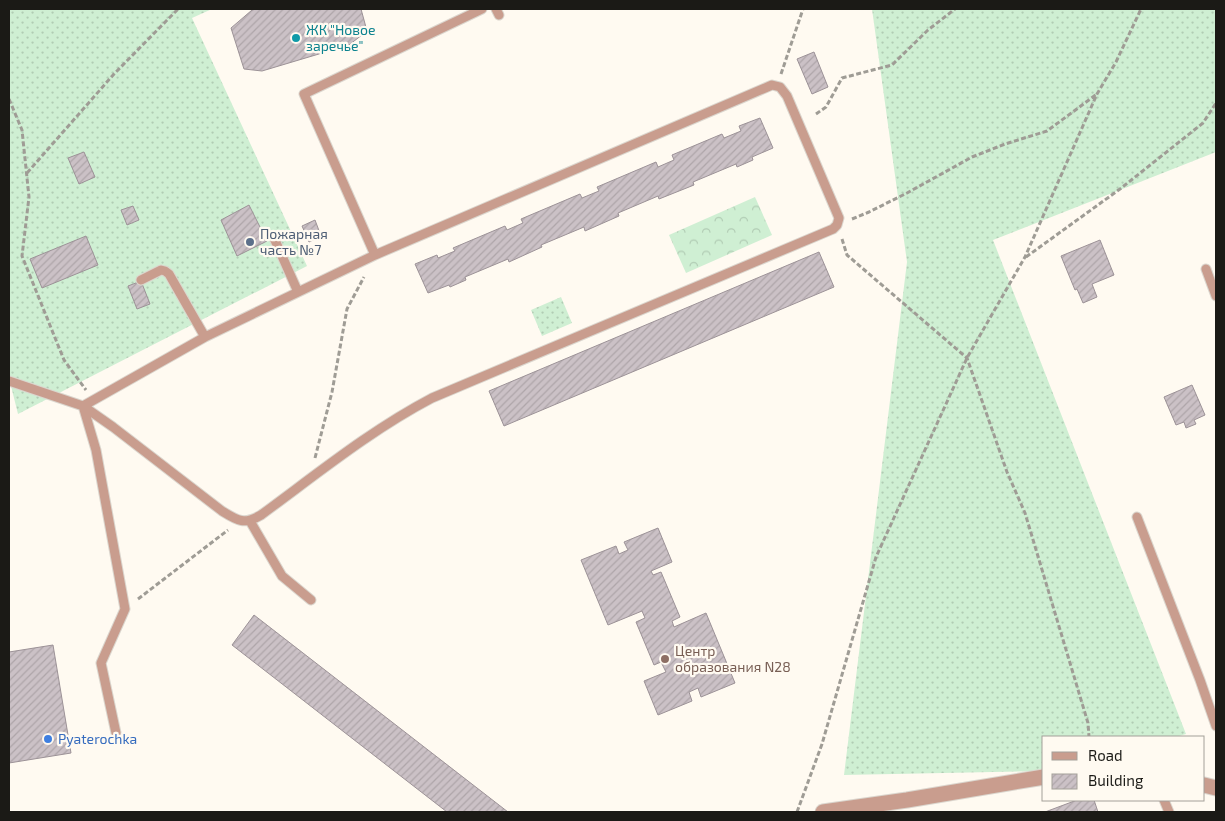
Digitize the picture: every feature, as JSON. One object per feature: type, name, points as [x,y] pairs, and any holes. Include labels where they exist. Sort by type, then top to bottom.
[{"type":"street","points":[[823,812],[1042,777]]},
{"type":"lane","points":[[375,256],[304,94],[482,9]]},
{"type":"lane","points":[[82,406],[205,337],[375,256],[772,84],[782,88],[838,216],[838,224],[833,229],[432,398],[383,426],[309,480],[246,521]]},
{"type":"lane","points":[[274,238],[298,292]]},
{"type":"lane","points":[[1206,269],[1216,296]]},
{"type":"lane","points":[[140,280],[161,270],[169,274],[205,337]]},
{"type":"lane","points":[[9,381],[82,406],[113,427],[231,517],[246,521],[282,576],[311,600]]},
{"type":"lane","points":[[82,406],[96,450],[125,610],[101,663],[116,733]]},
{"type":"lane","points":[[1137,516],[1216,726]]},
{"type":"path","points":[[26,173],[114,74],[178,9]]},
{"type":"path","points":[[777,85],[803,9]]},
{"type":"path","points":[[816,114],[826,107],[842,78],[892,65],[928,30],[955,9]]},
{"type":"path","points":[[797,812],[822,744],[876,557],[967,358],[1025,257],[1097,94],[1116,62],[1141,9]]},
{"type":"path","points":[[1089,736],[1088,723],[1025,513],[1007,472],[967,358],[847,255],[838,224],[869,212],[972,157],[1047,131],[1097,94]]},
{"type":"path","points":[[9,99],[22,130],[29,197],[22,256],[64,360],[93,400]]},
{"type":"path","points":[[1025,257],[1120,190],[1203,123],[1216,103]]},
{"type":"path","points":[[309,480],[332,392],[347,309],[375,256]]},
{"type":"path","points":[[125,610],[246,521]]},
{"type":"green space","points":[[9,9],[212,9],[192,18],[307,266],[18,414],[9,378]]},
{"type":"green space","points":[[872,9],[1216,9],[1216,152],[993,240],[1186,734],[1179,736],[1042,736],[1042,771],[844,775],[907,262]]},
{"type":"green space","points":[[755,197],[772,235],[686,273],[669,235]]},
{"type":"green space","points":[[561,297],[572,323],[542,336],[531,310]]},
{"type":"building","name":"ЖК \"Новое заречье\"","points":[[361,9],[367,31],[349,45],[262,71],[244,69],[231,28],[252,10]]},
{"type":"building","points":[[814,52],[828,87],[812,94],[797,59]]},
{"type":"building","points":[[760,118],[773,148],[752,157],[753,160],[737,167],[736,164],[693,182],[694,185],[659,199],[658,196],[618,213],[619,216],[585,231],[584,227],[541,245],[542,247],[509,262],[508,259],[465,277],[466,280],[450,287],[449,285],[428,293],[415,264],[437,255],[438,258],[455,251],[453,248],[505,226],[507,230],[523,223],[521,219],[580,194],[582,198],[599,191],[597,187],[656,162],[658,167],[674,160],[672,155],[722,134],[724,138],[741,131],[739,126]]},
{"type":"building","points":[[84,152],[95,177],[79,184],[68,158]]},
{"type":"building","points":[[249,205],[267,241],[237,256],[221,220]]},
{"type":"building","points":[[133,206],[139,220],[127,225],[121,210]]},
{"type":"building","points":[[315,220],[321,236],[309,242],[302,226]]},
{"type":"building","points":[[86,236],[98,265],[42,288],[30,259]]},
{"type":"building","points":[[1100,240],[1114,275],[1092,284],[1097,297],[1083,303],[1077,289],[1075,290],[1061,256]]},
{"type":"building","points":[[819,252],[834,287],[504,426],[489,391]]},
{"type":"building","points":[[141,281],[150,304],[137,309],[128,286]]},
{"type":"building","points":[[1192,385],[1205,415],[1194,420],[1196,424],[1186,428],[1184,422],[1176,425],[1164,397]]},
{"type":"building","points":[[658,528],[672,562],[651,571],[653,575],[661,572],[680,617],[672,621],[674,627],[706,613],[735,683],[701,697],[698,688],[689,692],[692,701],[658,715],[644,681],[666,672],[661,662],[654,665],[636,622],[645,618],[642,611],[608,625],[581,560],[616,546],[619,554],[628,550],[624,542]]},
{"type":"building","points":[[254,615],[508,812],[447,812],[232,645]]},
{"type":"building","points":[[53,645],[71,753],[9,763],[9,652]]},
{"type":"building","points":[[1074,801],[1094,801],[1098,812],[1045,812]]},
{"type":"place","name":"ЖК \"Новое заречье\"","points":[[296,38]]},
{"type":"place","name":"Пожарная часть №7","points":[[250,242]]},
{"type":"place","name":"Центр образования N28","points":[[665,659]]},
{"type":"place","name":"Pyaterochka","points":[[48,739]]}]
